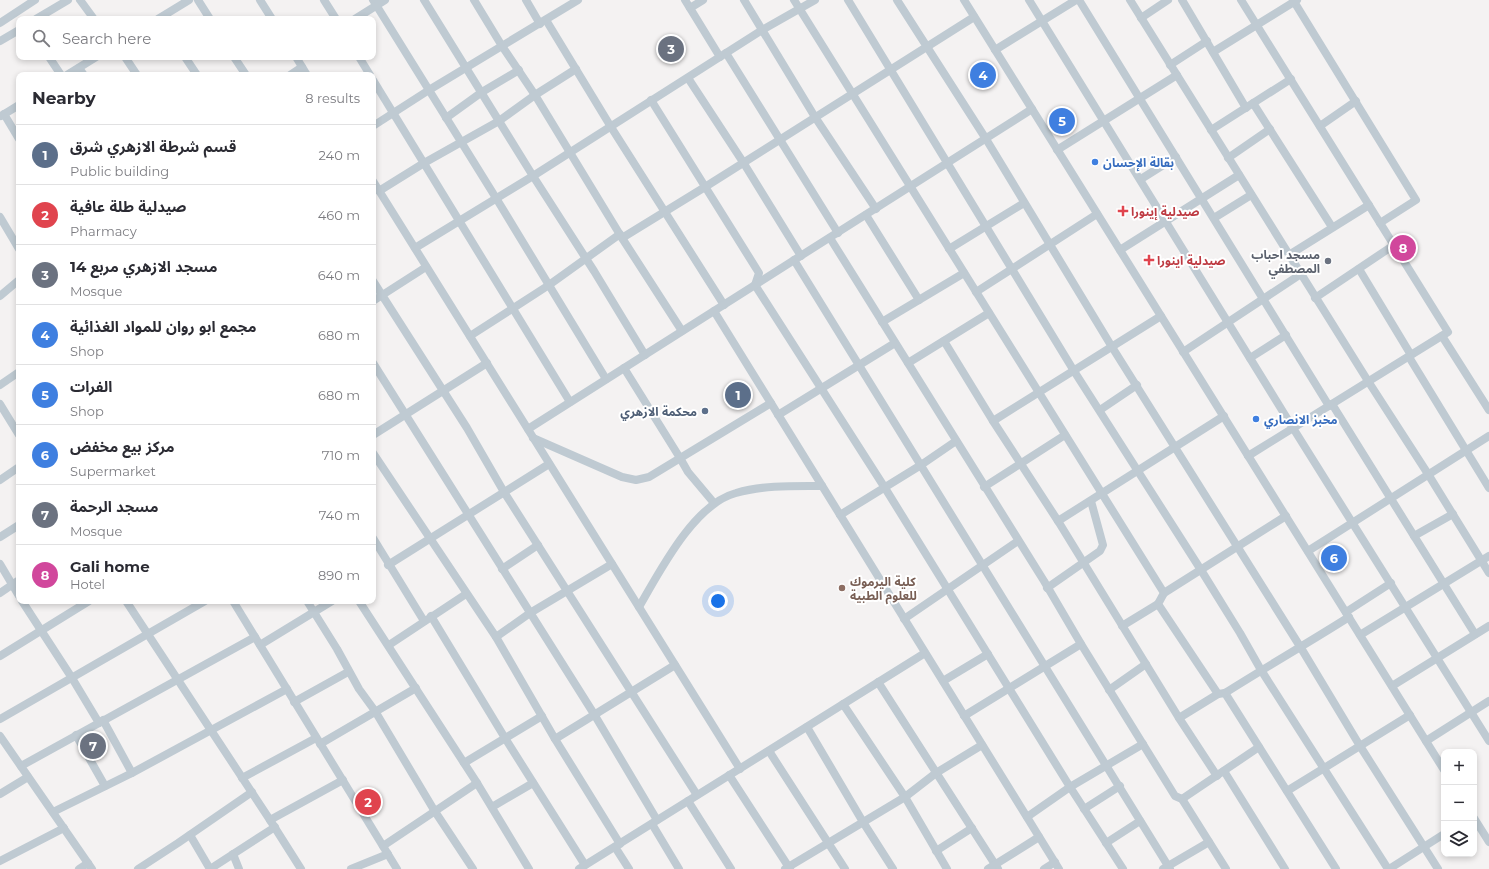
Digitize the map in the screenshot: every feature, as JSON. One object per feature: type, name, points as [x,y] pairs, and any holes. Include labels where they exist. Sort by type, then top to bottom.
[{"type":"street","points":[[0,22],[35,0]]},
{"type":"street","points":[[41,16],[68,0]]},
{"type":"street","points":[[80,0],[92,16]]},
{"type":"street","points":[[164,16],[189,0]]},
{"type":"street","points":[[198,0],[208,16]]},
{"type":"street","points":[[260,0],[270,16]]},
{"type":"street","points":[[324,0],[334,16]]},
{"type":"street","points":[[359,16],[374,3],[385,0]]},
{"type":"street","points":[[424,0],[533,176],[587,259],[645,355]]},
{"type":"street","points":[[474,0],[502,46],[535,95],[621,236],[682,332]]},
{"type":"street","points":[[526,0],[576,69],[724,305]]},
{"type":"street","points":[[376,124],[577,0]]},
{"type":"street","points":[[686,0],[780,140],[838,233]]},
{"type":"street","points":[[690,8],[703,0]]},
{"type":"street","points":[[744,0],[815,117],[876,209]]},
{"type":"street","points":[[794,0],[1164,593]]},
{"type":"street","points":[[415,248],[611,127],[762,30],[815,0]]},
{"type":"street","points":[[848,0],[1074,371],[1201,570],[1261,670],[1389,869],[1441,836]]},
{"type":"street","points":[[897,0],[986,139],[1112,347],[1438,869]]},
{"type":"street","points":[[964,0],[1441,765]]},
{"type":"street","points":[[1029,0],[1141,179],[1293,428],[1489,741]]},
{"type":"street","points":[[995,50],[1076,0]]},
{"type":"street","points":[[1079,0],[1286,335],[1475,634]]},
{"type":"street","points":[[1130,0],[1315,298],[1489,572]]},
{"type":"street","points":[[1141,18],[1168,0]]},
{"type":"street","points":[[1182,0],[1213,52],[1250,106],[1270,129],[1332,227]]},
{"type":"street","points":[[1241,0],[1394,246],[1489,410]]},
{"type":"street","points":[[1213,52],[1295,1],[1416,200],[1380,223]]},
{"type":"street","points":[[374,3],[496,198],[606,379]]},
{"type":"street","points":[[470,336],[621,236],[705,187],[974,17]]},
{"type":"street","points":[[0,41],[16,32]]},
{"type":"street","points":[[1170,65],[1207,41]]},
{"type":"street","points":[[51,60],[58,72]]},
{"type":"street","points":[[82,71],[93,60]]},
{"type":"street","points":[[128,60],[135,72]]},
{"type":"street","points":[[187,60],[195,72]]},
{"type":"street","points":[[236,60],[244,72]]},
{"type":"street","points":[[298,60],[305,72]]},
{"type":"street","points":[[361,60],[368,72]]},
{"type":"street","points":[[294,72],[302,67]]},
{"type":"street","points":[[379,191],[499,121],[535,95],[576,69]]},
{"type":"street","points":[[446,118],[482,92],[519,70]]},
{"type":"street","points":[[1058,150],[1177,75]]},
{"type":"street","points":[[688,78],[743,162],[860,365],[1120,786],[1167,868],[1209,842]]},
{"type":"street","points":[[1211,130],[1291,79]]},
{"type":"street","points":[[376,85],[570,402]]},
{"type":"street","points":[[651,100],[758,273],[755,285],[885,488],[1070,787],[1123,869]]},
{"type":"street","points":[[1320,126],[1356,101]]},
{"type":"street","points":[[16,107],[2,116],[16,135]]},
{"type":"street","points":[[528,429],[1032,110]]},
{"type":"street","points":[[1228,158],[1270,129]]},
{"type":"street","points":[[1141,179],[1176,157]]},
{"type":"street","points":[[1120,250],[1239,175]]},
{"type":"street","points":[[376,186],[740,769]]},
{"type":"street","points":[[1214,218],[1251,195]]},
{"type":"street","points":[[949,249],[1024,203]]},
{"type":"street","points":[[1289,255],[1369,205]]},
{"type":"street","points":[[866,214],[919,300]]},
{"type":"street","points":[[976,292],[1098,214]]},
{"type":"street","points":[[0,217],[16,243]]},
{"type":"street","points":[[830,238],[1175,796],[1182,799],[1226,869]]},
{"type":"street","points":[[1315,298],[1394,246]]},
{"type":"street","points":[[376,299],[426,267]]},
{"type":"street","points":[[1359,269],[1489,488]]},
{"type":"street","points":[[882,322],[964,273]]},
{"type":"street","points":[[1184,352],[1301,274]]},
{"type":"street","points":[[0,296],[16,283]]},
{"type":"street","points":[[376,286],[443,390],[538,546],[697,795]]},
{"type":"street","points":[[714,311],[1057,866],[1044,869]]},
{"type":"street","points":[[908,363],[989,313]]},
{"type":"street","points":[[992,421],[1161,316]]},
{"type":"street","points":[[1248,456],[1445,334]]},
{"type":"street","points":[[1250,358],[1286,335]]},
{"type":"street","points":[[944,341],[992,421],[1058,521],[1178,718],[1217,776]]},
{"type":"street","points":[[778,415],[895,343]]},
{"type":"street","points":[[376,433],[486,363]]},
{"type":"street","points":[[376,368],[594,714],[655,822],[679,869]]},
{"type":"street","points":[[624,368],[688,472],[714,503]]},
{"type":"street","points":[[0,385],[16,374]]},
{"type":"street","points":[[1100,410],[1137,385]]},
{"type":"street","points":[[533,438],[622,477],[636,480],[649,476],[771,403]]},
{"type":"street","points":[[0,404],[16,430]]},
{"type":"street","points":[[1058,521],[1224,416]]},
{"type":"street","points":[[984,487],[1065,435]]},
{"type":"street","points":[[1308,551],[1489,436]]},
{"type":"street","points":[[840,515],[885,488],[956,441]]},
{"type":"street","points":[[376,458],[429,539],[496,637],[618,845],[629,869]]},
{"type":"street","points":[[388,564],[549,464]]},
{"type":"street","points":[[0,480],[16,469]]},
{"type":"street","points":[[639,607],[676,546],[698,517],[714,503],[736,493],[752,490],[787,486],[822,486]]},
{"type":"street","points":[[1047,588],[1100,551],[1103,546],[1090,501]]},
{"type":"street","points":[[1414,536],[1453,514]]},
{"type":"street","points":[[1122,626],[1158,604],[1164,593],[1286,516]]},
{"type":"street","points":[[0,537],[16,527]]},
{"type":"street","points":[[904,619],[1018,541]]},
{"type":"street","points":[[376,543],[388,564],[427,619],[505,738],[582,867],[925,653]]},
{"type":"street","points":[[502,568],[538,546]]},
{"type":"street","points":[[1360,635],[1489,556]]},
{"type":"street","points":[[0,564],[15,582],[0,593]]},
{"type":"street","points":[[496,637],[530,613],[612,564]]},
{"type":"street","points":[[1178,718],[1301,648],[1391,584]]},
{"type":"street","points":[[388,645],[466,594]]},
{"type":"street","points":[[24,604],[101,722],[132,773]]},
{"type":"street","points":[[0,656],[84,604]]},
{"type":"street","points":[[128,604],[301,869]]},
{"type":"street","points":[[0,719],[200,604]]},
{"type":"street","points":[[235,604],[397,869]]},
{"type":"street","points":[[309,604],[348,672],[375,711],[434,810],[473,869]]},
{"type":"street","points":[[260,645],[327,604]]},
{"type":"street","points":[[362,604],[477,782],[529,869]]},
{"type":"street","points":[[1158,604],[1259,747],[1336,869]]},
{"type":"street","points":[[1392,686],[1489,626]]},
{"type":"street","points":[[21,766],[255,637]]},
{"type":"street","points":[[964,716],[1081,644]]},
{"type":"street","points":[[943,681],[988,654]]},
{"type":"street","points":[[1109,690],[1146,664]]},
{"type":"street","points":[[555,739],[675,665]]},
{"type":"street","points":[[294,702],[348,672]]},
{"type":"street","points":[[878,682],[972,828],[994,867],[1039,837]]},
{"type":"street","points":[[242,778],[318,741],[416,688]]},
{"type":"street","points":[[53,812],[212,731],[286,689]]},
{"type":"street","points":[[1426,741],[1489,701]]},
{"type":"street","points":[[843,704],[904,797],[947,869]]},
{"type":"street","points":[[1287,791],[1410,715]]},
{"type":"street","points":[[464,763],[542,716]]},
{"type":"street","points":[[807,727],[863,822],[893,869]]},
{"type":"street","points":[[76,735],[105,786]]},
{"type":"street","points":[[0,736],[90,866],[79,869]]},
{"type":"street","points":[[729,775],[788,868],[904,797],[936,773],[982,744]]},
{"type":"street","points":[[1027,817],[1070,787],[1143,744]]},
{"type":"street","points":[[1182,799],[1259,747]]},
{"type":"street","points":[[769,751],[845,869]]},
{"type":"street","points":[[1224,771],[1285,869]]},
{"type":"street","points":[[0,794],[28,777]]},
{"type":"street","points":[[190,834],[210,869],[233,854],[272,823],[342,780]]},
{"type":"street","points":[[383,846],[477,782]]},
{"type":"street","points":[[492,807],[533,783]]},
{"type":"street","points":[[1084,809],[1120,786]]},
{"type":"street","points":[[138,869],[252,792]]},
{"type":"street","points":[[688,802],[731,869]]},
{"type":"street","points":[[1106,843],[1140,821]]},
{"type":"street","points":[[1476,821],[1489,842]]},
{"type":"street","points":[[1481,829],[1489,824]]},
{"type":"street","points":[[0,861],[64,828]]},
{"type":"street","points":[[936,851],[972,828]]},
{"type":"street","points":[[233,854],[239,869]]},
{"type":"street","points":[[351,869],[388,854]]},
{"type":"place","name":"مسجد الازهري مربع 14","points":[[671,49]]},
{"type":"place","name":"مجمع ابو روان للمواد الغذائية","points":[[983,75]]},
{"type":"place","name":"الفرات","points":[[1062,121]]},
{"type":"place","name":"بقالة الإحسان","points":[[1095,162]]},
{"type":"place","name":"صيدلية إينورا","points":[[1123,211]]},
{"type":"place","name":"Gali home","points":[[1403,248]]},
{"type":"place","name":"صيدلية اينورا","points":[[1149,260]]},
{"type":"place","name":"مسجد احباب المصطفي","points":[[1328,261]]},
{"type":"place","name":"قسم شرطة الازهري شرق","points":[[738,395]]},
{"type":"place","name":"محكمة الازهري","points":[[705,411]]},
{"type":"place","name":"مخبز الانصاري","points":[[1256,419]]},
{"type":"place","name":"مركز بيع مخفض","points":[[1334,558]]},
{"type":"place","name":"كلية اليرموك للعلوم الطبية","points":[[842,588]]},
{"type":"place","name":"مسجد الرحمة","points":[[93,746]]},
{"type":"place","name":"صيدلية طلة عافية","points":[[368,802]]}]
